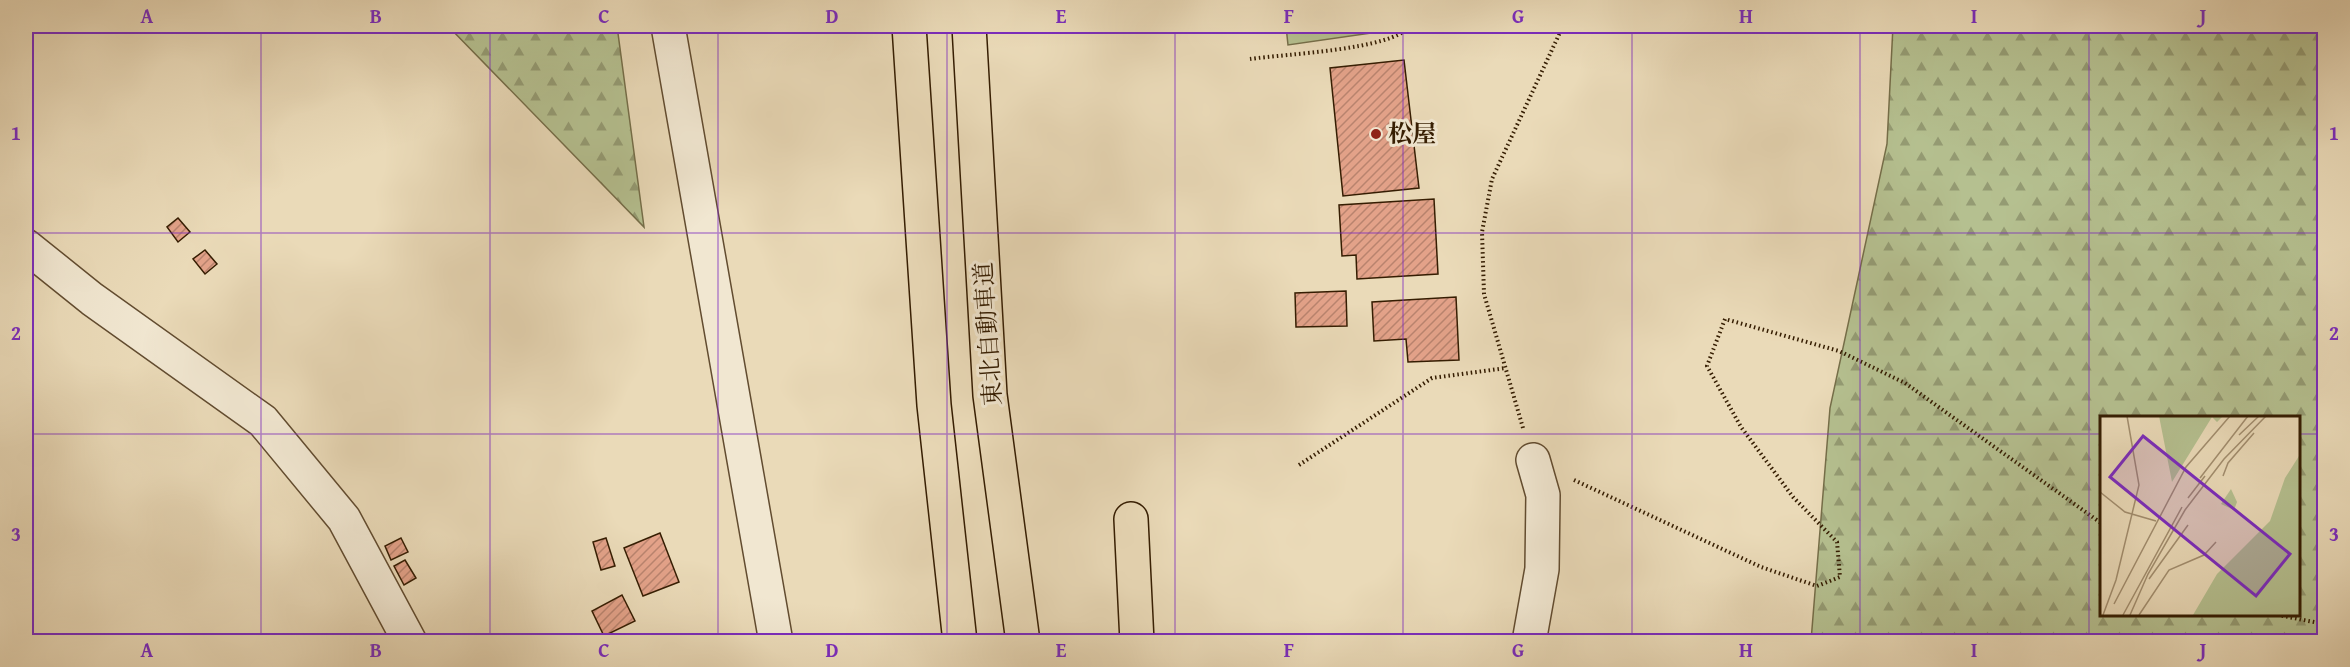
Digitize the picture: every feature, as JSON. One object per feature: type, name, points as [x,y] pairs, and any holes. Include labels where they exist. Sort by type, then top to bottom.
[{"type":"highway","points":[[891,26],[960,642]]},
{"type":"highway","points":[[909,26],[934,405]]},
{"type":"highway","name":"東北自動車道","points":[[969,26],[990,394],[1023,642]]},
{"type":"highway","points":[[1131,519],[1137,642]]},
{"type":"street","points":[[668,26],[776,642]]},
{"type":"street","points":[[26,246],[92,298],[263,421],[344,519],[410,642]]},
{"type":"street","points":[[1529,642],[1542,569],[1543,495],[1533,460]]},
{"type":"path","points":[[1250,59],[1377,43],[1404,34],[1410,26]]},
{"type":"path","points":[[1563,26],[1492,179],[1482,232],[1484,294],[1533,460],[1761,567],[1817,586],[1840,577],[1837,542],[1793,497],[1741,427],[1707,366],[1725,319],[1839,351],[1905,382],[2100,522]]},
{"type":"path","points":[[1299,465],[1432,378],[1506,368]]},
{"type":"path","points":[[2278,616],[2325,624]]},
{"type":"green space","points":[[448,26],[617,26],[644,227]]},
{"type":"green space","points":[[1286,26],[1420,26],[1288,45]]},
{"type":"green space","points":[[1893,26],[2324,26],[2324,641],[1811,641],[1830,408],[1887,144]]},
{"type":"building","points":[[1404,60],[1419,188],[1343,196],[1330,68]]},
{"type":"building","points":[[1434,199],[1438,274],[1357,279],[1356,255],[1342,256],[1339,205]]},
{"type":"building","points":[[178,218],[190,232],[178,242],[167,227]]},
{"type":"building","points":[[205,250],[217,264],[205,274],[193,259]]},
{"type":"building","points":[[1346,291],[1347,326],[1296,327],[1295,293]]},
{"type":"building","points":[[1456,297],[1459,360],[1408,362],[1406,339],[1374,341],[1372,302]]},
{"type":"building","points":[[660,533],[679,582],[643,596],[624,548]]},
{"type":"building","points":[[401,538],[408,552],[391,560],[385,546]]},
{"type":"building","points":[[606,538],[615,566],[601,570],[593,542]]},
{"type":"building","points":[[405,560],[416,578],[404,585],[394,566]]},
{"type":"building","points":[[622,595],[635,621],[604,636],[592,611]]},
{"type":"place","name":"松屋","points":[[1376,134]]}]
